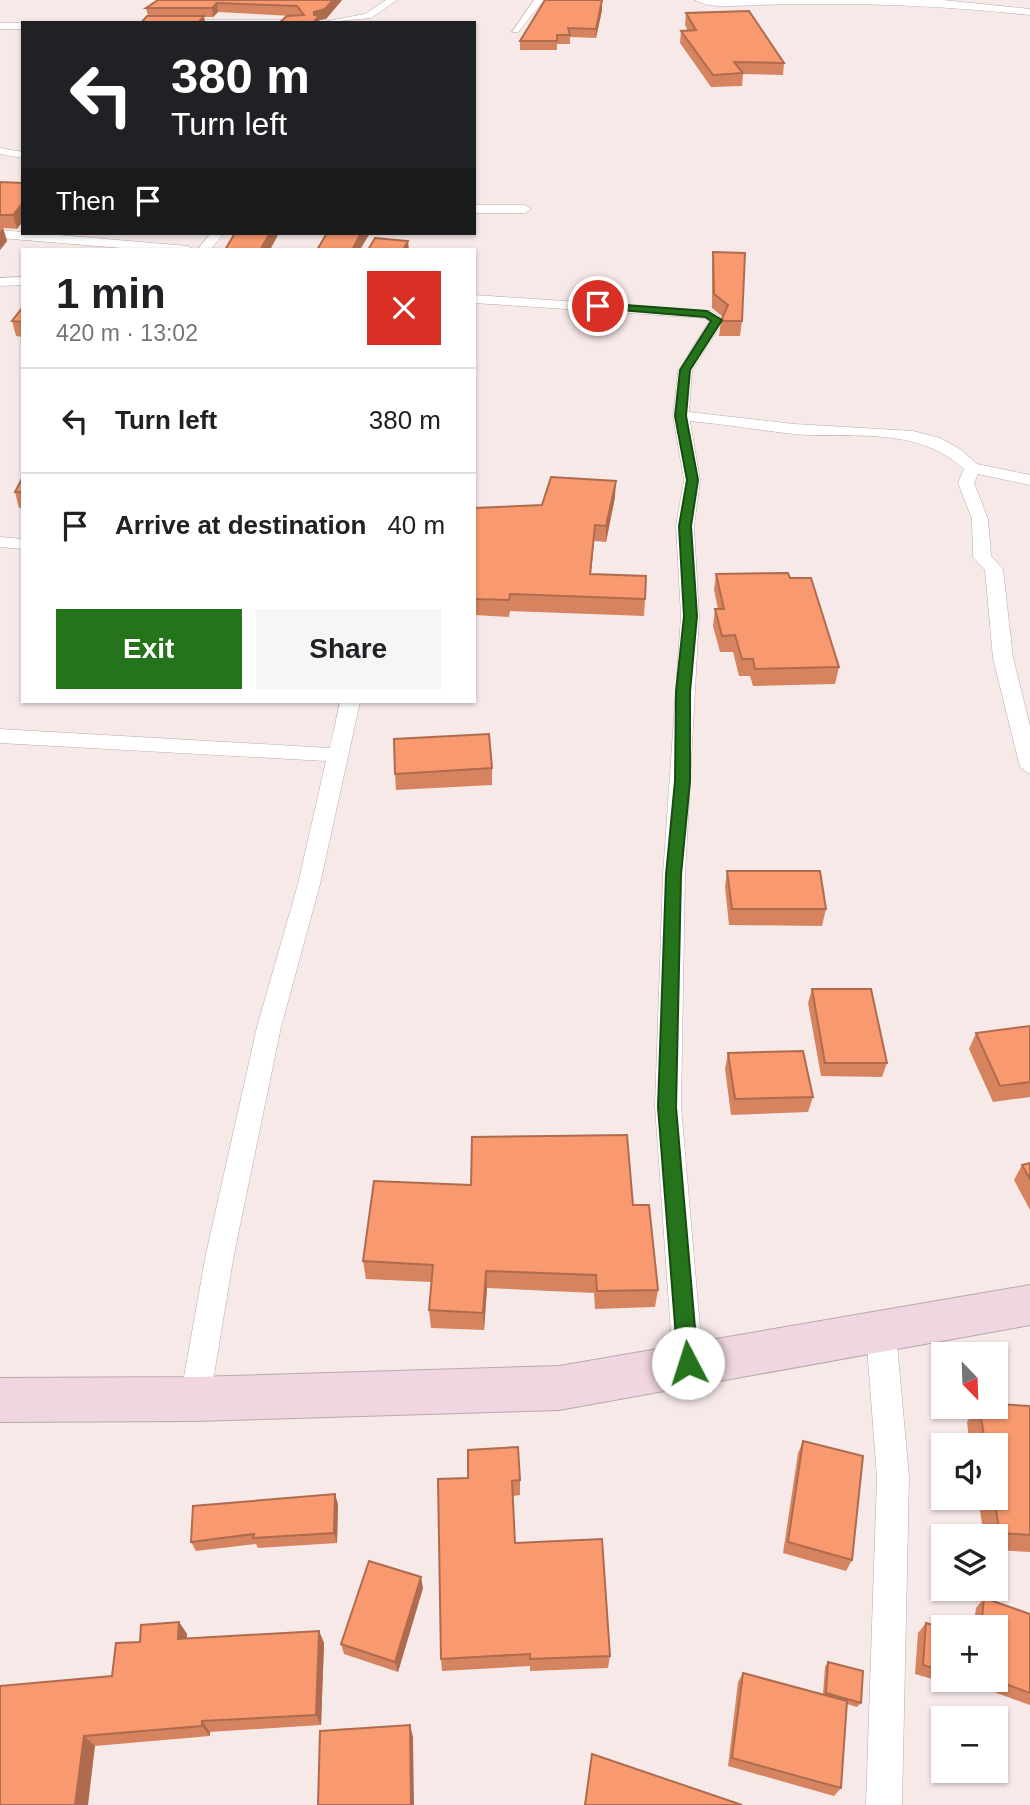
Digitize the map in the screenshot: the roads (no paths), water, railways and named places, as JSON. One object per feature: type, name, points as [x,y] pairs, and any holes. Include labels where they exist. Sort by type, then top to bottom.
[{"type":"street","points":[[335,21],[368,16],[392,0]]},
{"type":"street","points":[[515,30],[539,0]]},
{"type":"street","points":[[700,0],[730,3],[834,0]]},
{"type":"street","points":[[841,0],[936,2],[1030,12]]},
{"type":"street","points":[[0,26],[21,26]]},
{"type":"street","points":[[0,151],[21,155]]},
{"type":"street","points":[[476,209],[525,209]]},
{"type":"street","points":[[0,234],[164,248]]},
{"type":"street","points":[[0,282],[21,281]]},
{"type":"street","points":[[476,299],[707,314],[717,320],[685,370],[681,416],[692,480],[685,526],[690,616],[683,692],[682,781],[674,875],[667,1107],[688,1363]]},
{"type":"street","points":[[681,416],[791,429],[857,430],[918,436],[948,446],[972,468],[1030,480]]},
{"type":"street","points":[[972,468],[966,483],[981,519],[982,557],[994,569],[1003,658],[1030,767]]},
{"type":"street","points":[[0,542],[21,544]]},
{"type":"street","points":[[195,1399],[220,1254],[269,1027],[309,884],[350,703]]},
{"type":"street","points":[[0,736],[338,755]]},
{"type":"street","points":[[0,1400],[195,1399],[559,1388],[688,1363],[881,1333],[1030,1305]]},
{"type":"street","points":[[881,1333],[893,1477],[884,1805]]}]
